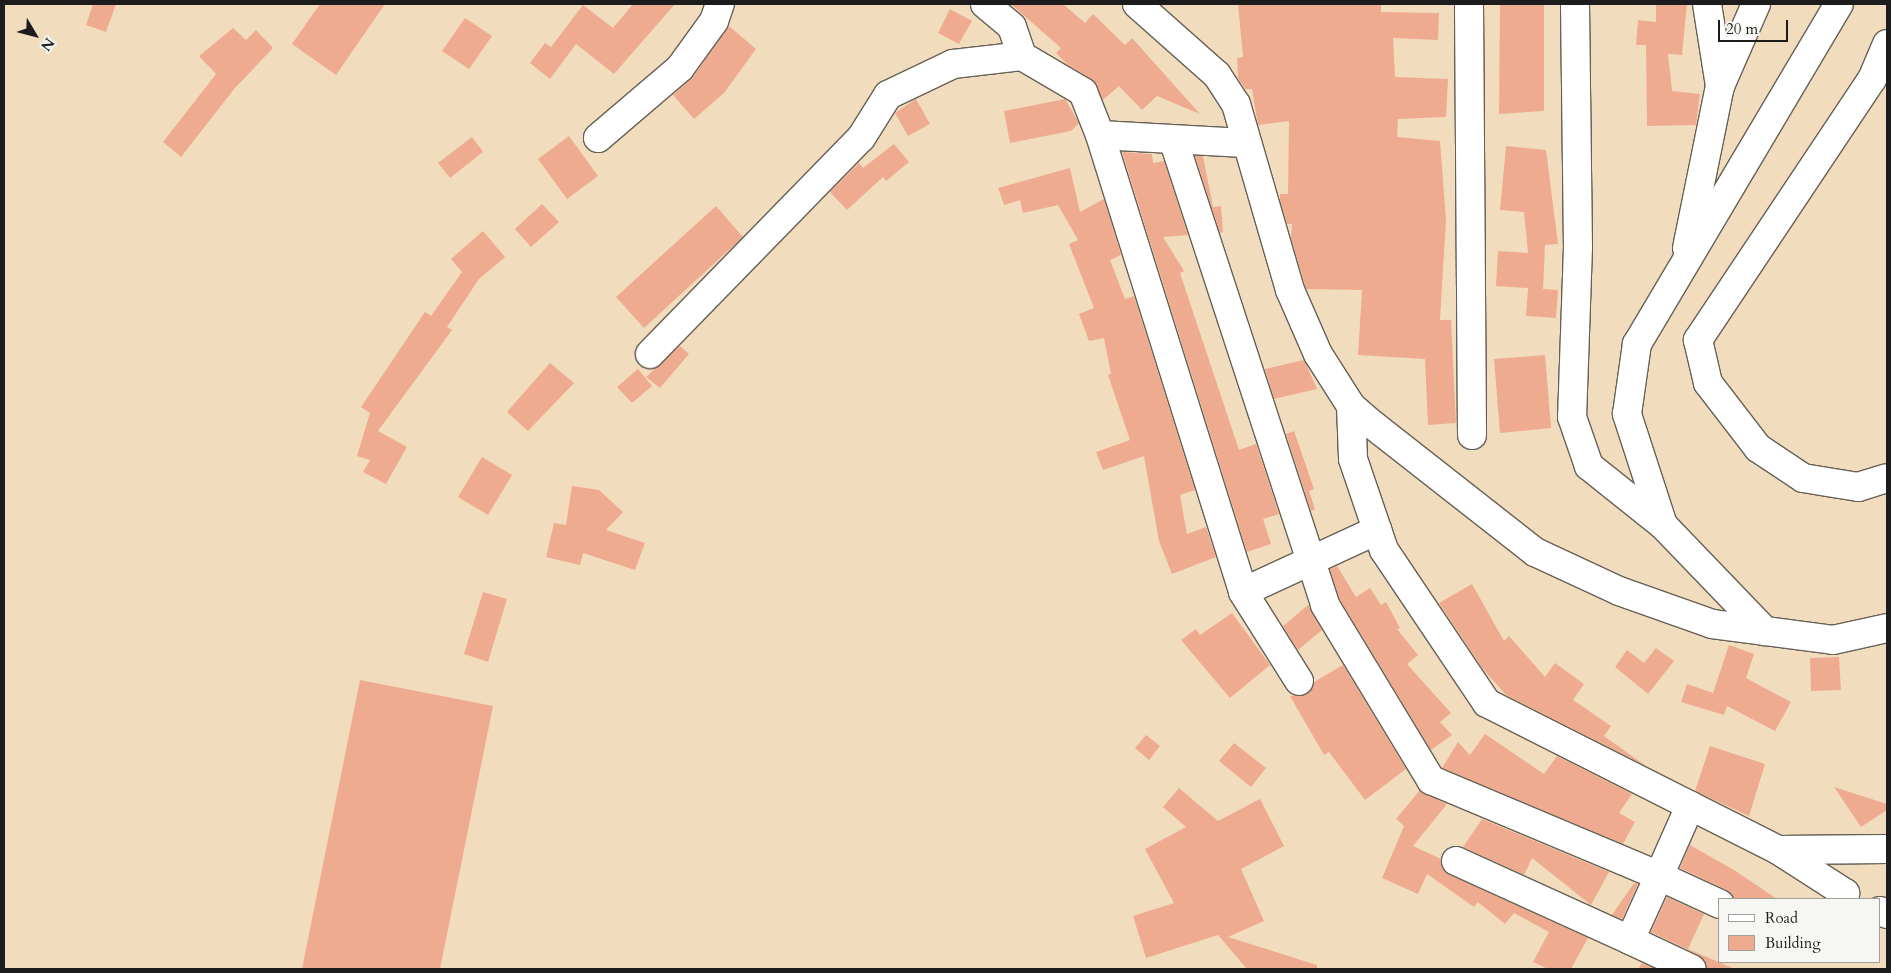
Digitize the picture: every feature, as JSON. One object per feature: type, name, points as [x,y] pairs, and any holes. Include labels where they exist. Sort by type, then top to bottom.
[{"type":"street","points":[[598,138],[680,68],[714,21],[720,4]]},
{"type":"street","points":[[984,4],[1012,27],[1022,56]]},
{"type":"street","points":[[1137,4],[1217,75],[1236,104],[1244,143],[1266,200],[1290,290],[1318,354],[1351,406],[1535,552],[1618,592],[1712,624],[1833,640],[1887,628]]},
{"type":"street","points":[[1469,4],[1472,436]]},
{"type":"street","points":[[1575,4],[1578,247],[1572,417],[1589,466],[1663,525],[1765,631]]},
{"type":"street","points":[[1707,4],[1720,86]]},
{"type":"street","points":[[1682,269],[1720,86],[1756,4]]},
{"type":"street","points":[[1663,525],[1626,414],[1637,344],[1839,4]]},
{"type":"street","points":[[1887,44],[1872,79],[1698,340],[1708,383],[1758,448],[1802,478],[1858,487],[1887,478]]},
{"type":"street","points":[[650,354],[842,159],[888,95],[953,64],[1022,56],[1083,92],[1100,135],[1243,592],[1299,681]]},
{"type":"street","points":[[1100,135],[1174,142],[1244,143]]},
{"type":"street","points":[[1174,142],[1309,561],[1325,605],[1431,780],[1659,876],[1718,903]]},
{"type":"street","points":[[1351,406],[1353,458],[1384,550],[1487,704],[1778,850],[1848,897]]},
{"type":"street","points":[[1243,592],[1377,530]]},
{"type":"street","points":[[1630,940],[1690,806]]},
{"type":"street","points":[[1778,850],[1887,849]]},
{"type":"street","points":[[1456,861],[1692,969]]},
{"type":"building","points":[[93,4],[116,4],[106,32],[86,25]]},
{"type":"building","points":[[320,4],[385,4],[336,75],[292,44]]},
{"type":"building","points":[[633,4],[675,4],[614,74],[576,44],[550,79],[530,63],[545,43],[551,47],[583,5],[613,28]]},
{"type":"building","points":[[1011,4],[1063,4],[1085,23],[1093,14],[1125,45],[1132,38],[1200,114],[1157,96],[1142,110],[1119,86],[1103,100],[1091,79],[1067,64],[1056,53],[1061,48]]},
{"type":"building","points":[[1238,4],[1381,4],[1381,12],[1439,13],[1438,40],[1393,38],[1395,77],[1448,79],[1446,117],[1398,119],[1397,137],[1440,141],[1446,220],[1440,320],[1451,320],[1456,423],[1428,425],[1425,359],[1358,355],[1362,290],[1306,289],[1291,238],[1292,224],[1287,224],[1280,201],[1280,194],[1288,194],[1289,121],[1258,125],[1252,89],[1245,89],[1238,78],[1237,58],[1243,57]]},
{"type":"building","points":[[1500,4],[1544,4],[1544,111],[1499,114]]},
{"type":"building","points":[[1656,4],[1687,4],[1682,55],[1668,54],[1672,91],[1700,94],[1696,125],[1647,126],[1646,45],[1636,45],[1638,20],[1656,22]]},
{"type":"building","points":[[950,9],[972,21],[959,44],[938,33]]},
{"type":"building","points":[[465,18],[492,36],[469,69],[442,51]]},
{"type":"building","points":[[729,26],[756,49],[724,93],[694,119],[673,95],[693,77]]},
{"type":"building","points":[[233,28],[246,40],[256,30],[273,48],[235,88],[181,157],[163,142],[216,74],[199,56]]},
{"type":"building","points":[[916,99],[930,124],[908,136],[895,113]]},
{"type":"building","points":[[1065,99],[1079,123],[1071,131],[1010,143],[1004,111]]},
{"type":"building","points":[[569,136],[598,176],[567,199],[538,159]]},
{"type":"building","points":[[472,137],[483,152],[450,178],[438,163]]},
{"type":"building","points":[[894,144],[909,162],[886,181],[883,177],[847,210],[830,192],[859,163],[863,168]]},
{"type":"building","points":[[1506,146],[1546,150],[1558,244],[1545,245],[1543,289],[1558,290],[1556,318],[1526,316],[1528,288],[1496,286],[1498,251],[1528,253],[1524,212],[1500,210]]},
{"type":"building","points":[[1122,152],[1152,154],[1153,163],[1164,161],[1188,235],[1163,237],[1184,271],[1180,273],[1239,450],[1256,444],[1279,514],[1263,519],[1271,544],[1247,552]]},
{"type":"building","points":[[1195,156],[1203,156],[1213,207],[1221,206],[1223,232],[1220,233]]},
{"type":"building","points":[[1070,168],[1080,212],[1104,199],[1121,255],[1110,260],[1125,299],[1134,296],[1195,490],[1180,495],[1187,534],[1206,527],[1216,557],[1172,574],[1159,541],[1144,456],[1103,470],[1096,452],[1130,440],[1108,375],[1111,374],[1104,338],[1089,341],[1079,314],[1094,308],[1069,244],[1078,240],[1058,205],[1023,213],[1020,200],[1004,205],[998,188]]},
{"type":"building","points":[[542,204],[559,222],[531,247],[515,229]]},
{"type":"building","points":[[716,206],[743,237],[644,328],[616,297]]},
{"type":"building","points":[[483,231],[505,257],[479,279],[447,327],[452,330],[378,431],[407,447],[386,484],[363,472],[370,460],[357,456],[370,413],[361,407],[425,312],[431,316],[462,272],[451,259]]},
{"type":"building","points":[[680,346],[689,354],[660,388],[646,377]]},
{"type":"building","points":[[1545,355],[1551,428],[1500,433],[1494,359]]},
{"type":"building","points":[[1304,360],[1317,389],[1274,399],[1265,369]]},
{"type":"building","points":[[550,363],[574,383],[528,431],[507,412]]},
{"type":"building","points":[[638,369],[652,386],[632,403],[617,387]]},
{"type":"building","points":[[1294,431],[1314,489],[1309,491],[1315,509],[1311,511],[1286,434]]},
{"type":"building","points":[[482,457],[512,475],[488,515],[458,497]]},
{"type":"building","points":[[572,486],[599,490],[623,512],[606,530],[645,543],[635,570],[583,553],[580,565],[546,557],[554,523],[566,525]]},
{"type":"building","points":[[1337,566],[1356,597],[1370,588],[1381,605],[1386,602],[1400,628],[1397,629],[1418,655],[1407,664],[1451,713],[1440,722],[1452,735],[1431,750],[1339,598],[1330,569]]},
{"type":"building","points":[[1472,584],[1504,641],[1509,636],[1545,677],[1555,663],[1584,684],[1573,700],[1611,726],[1604,736],[1646,766],[1506,695],[1483,669],[1439,603]]},
{"type":"building","points":[[483,592],[507,599],[488,662],[464,654]]},
{"type":"building","points":[[1308,605],[1322,630],[1298,650],[1283,626]]},
{"type":"building","points":[[1232,613],[1270,665],[1230,698],[1181,640],[1196,629],[1200,635]]},
{"type":"building","points":[[1729,645],[1754,654],[1746,678],[1791,702],[1775,731],[1727,706],[1724,715],[1681,702],[1687,684],[1713,693]]},
{"type":"building","points":[[1656,648],[1674,661],[1648,694],[1615,667],[1627,650],[1644,663]]},
{"type":"building","points":[[1839,657],[1841,690],[1811,691],[1810,658]]},
{"type":"building","points":[[1343,665],[1406,769],[1365,800],[1329,752],[1324,755],[1290,696],[1307,694],[1314,682]]},
{"type":"building","points":[[360,680],[493,706],[440,969],[302,969]]},
{"type":"building","points":[[1485,734],[1544,774],[1557,756],[1632,794],[1619,813],[1635,822],[1623,844],[1442,768],[1458,742],[1470,755]]},
{"type":"building","points":[[1146,735],[1160,746],[1149,760],[1135,748]]},
{"type":"building","points":[[1234,743],[1266,768],[1251,787],[1219,761]]},
{"type":"building","points":[[1710,746],[1765,764],[1749,816],[1695,791]]},
{"type":"building","points":[[1834,787],[1887,804],[1887,810],[1861,827]]},
{"type":"building","points":[[1179,788],[1218,821],[1260,799],[1284,846],[1241,869],[1264,921],[1228,937],[1317,965],[1317,969],[1247,969],[1218,935],[1146,958],[1133,916],[1174,903],[1145,849],[1186,827],[1163,807]]},
{"type":"building","points":[[1420,790],[1447,804],[1413,846],[1441,859],[1450,875],[1588,938],[1571,969],[1548,969],[1533,962],[1549,932],[1514,913],[1505,924],[1478,902],[1474,907],[1427,874],[1418,894],[1382,878],[1404,826],[1396,819]]},
{"type":"building","points":[[1482,819],[1609,872],[1591,905],[1532,858],[1524,875],[1463,847]]},
{"type":"building","points":[[1690,845],[1734,870],[1776,898],[1733,898],[1727,890],[1680,868]]},
{"type":"building","points":[[1634,883],[1638,884],[1622,919],[1612,915]]},
{"type":"building","points":[[1667,897],[1704,914],[1688,949],[1735,969],[1707,969],[1699,955],[1651,932]]},
{"type":"building","points":[[1642,963],[1656,969],[1638,969]]}]
